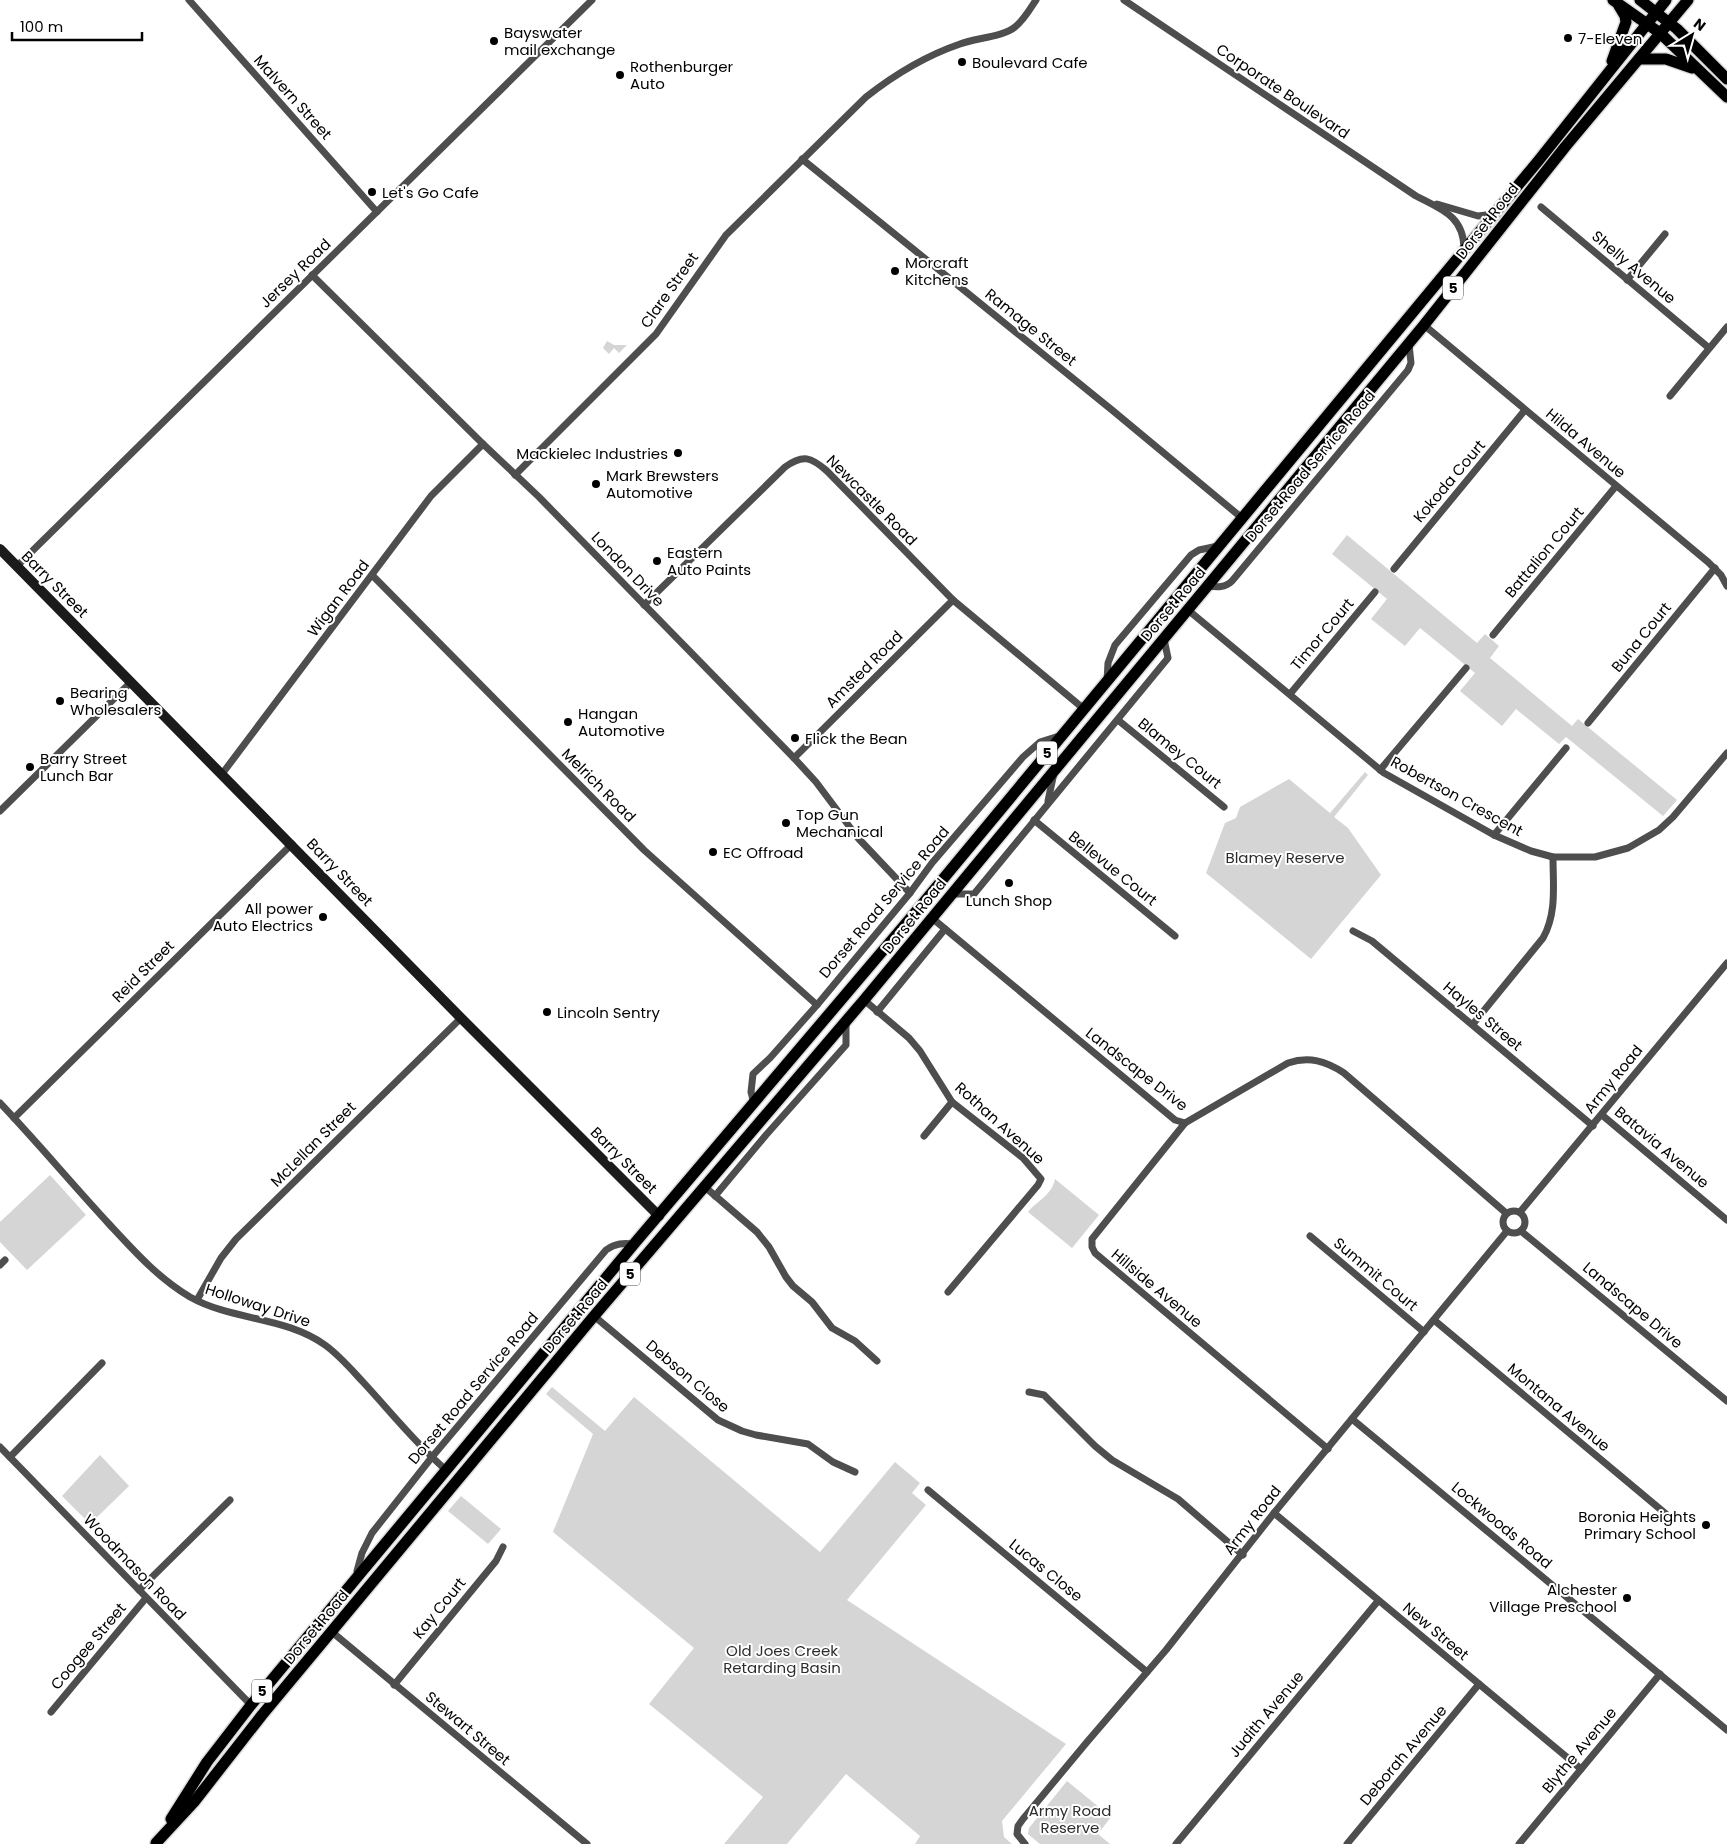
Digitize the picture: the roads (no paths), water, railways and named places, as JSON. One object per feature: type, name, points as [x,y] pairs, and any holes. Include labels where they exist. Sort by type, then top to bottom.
[{"type":"main road","points":[[1640,0],[1669,22],[1727,79]]},
{"type":"main road","name":"Dorset Road","points":[[155,1844],[207,1762],[319,1622],[634,1244],[919,908],[1494,214],[1666,0]]},
{"type":"main road","name":"Dorset Road","points":[[155,1844],[194,1802],[262,1715],[594,1316],[846,1022],[1424,325],[1565,147],[1688,0]]},
{"type":"main road","points":[[1615,1],[1660,33],[1727,97]]},
{"type":"main road","points":[[1609,70],[1626,22],[1625,16],[1615,1]]},
{"type":"main road","points":[[1639,59],[1666,59],[1703,73]]},
{"type":"main road","points":[[1411,314],[1424,325]]},
{"type":"main road","points":[[1318,426],[1338,428]]},
{"type":"main road","points":[[1242,518],[1255,529]]},
{"type":"main road","name":"Barry Street","points":[[0,549],[461,1018],[659,1216]]},
{"type":"main road","points":[[1174,599],[1188,610]]},
{"type":"main road","points":[[919,908],[932,918]]},
{"type":"main road","points":[[754,1103],[771,1109]]},
{"type":"main road","points":[[659,1216],[670,1227]]},
{"type":"main road","points":[[319,1622],[332,1632]]},
{"type":"main road","points":[[251,1705],[262,1715]]},
{"type":"street","name":"Malvern Street","points":[[189,0],[377,212]]},
{"type":"street","name":"Jersey Road","points":[[16,566],[592,0]]},
{"type":"street","name":"Clare Street","points":[[515,475],[656,334],[726,235],[866,97],[887,80],[936,53],[962,43],[1004,33],[1014,28],[1025,17],[1036,0]]},
{"type":"street","name":"Corporate Boulevard","points":[[1124,0],[1416,196],[1453,218],[1459,225],[1462,233],[1464,250]]},
{"type":"street","name":"Ramage Street","points":[[802,159],[1242,518]]},
{"type":"street","name":"Corporate Boulevard","points":[[1429,203],[1478,216],[1494,214]]},
{"type":"street","name":"Shelly Avenue","points":[[1541,208],[1709,348]]},
{"type":"street","points":[[1627,280],[1665,234]]},
{"type":"street","name":"London Drive","points":[[312,275],[515,475],[794,758],[816,782],[858,838],[910,893]]},
{"type":"street","name":"Hilda Avenue","points":[[1424,325],[1715,568],[1727,586]]},
{"type":"street","points":[[1670,396],[1727,327]]},
{"type":"street","name":"Dorset Road Service Road","points":[[1208,586],[1222,587],[1232,581],[1395,385],[1411,364],[1409,343]]},
{"type":"street","name":"Kokoda Court","points":[[1394,569],[1525,410]]},
{"type":"street","name":"Wigan Road","points":[[222,774],[431,496],[483,444]]},
{"type":"street","name":"Newcastle Road","points":[[644,605],[785,467],[796,459],[816,462],[953,600],[1084,709]]},
{"type":"street","name":"Battalion Court","points":[[1493,635],[1616,486]]},
{"type":"street","points":[[1107,681],[1108,663],[1114,645],[1191,555],[1199,550],[1218,546]]},
{"type":"street","name":"Buna Court","points":[[1588,723],[1715,568]]},
{"type":"street","name":"Melrich Road","points":[[372,575],[644,850],[817,1005]]},
{"type":"street","name":"Timor Court","points":[[1290,694],[1375,592]]},
{"type":"street","name":"Amsted Road","points":[[794,758],[953,600]]},
{"type":"street","name":"Robertson Crescent","points":[[1188,610],[1380,770],[1494,835],[1531,852],[1553,857],[1595,857],[1628,848],[1644,840],[1673,816],[1727,753]]},
{"type":"street","points":[[952,894],[974,894],[1168,658],[1164,639]]},
{"type":"street","points":[[1380,770],[1466,668]]},
{"type":"street","points":[[0,812],[131,682]]},
{"type":"street","name":"Blamey Court","points":[[1118,720],[1224,807]]},
{"type":"street","name":"Dorset Road Service Road","points":[[754,1103],[751,1092],[753,1074],[770,1058],[817,1005],[910,893],[932,863],[1023,757],[1040,742],[1062,735]]},
{"type":"street","points":[[1494,835],[1566,748]]},
{"type":"street","points":[[1048,803],[1055,770]]},
{"type":"street","name":"Bellevue Court","points":[[1034,820],[1175,936]]},
{"type":"street","name":"Reid Street","points":[[14,1118],[292,844]]},
{"type":"street","points":[[1473,1024],[1543,938],[1550,926],[1553,913],[1553,857]]},
{"type":"street","name":"Landscape Drive","points":[[932,918],[1175,1120],[1185,1122],[1288,1063],[1296,1060],[1318,1060],[1344,1073],[1506,1213]]},
{"type":"street","points":[[877,1012],[945,929]]},
{"type":"street","name":"Hayles Street","points":[[1353,931],[1372,941],[1593,1126]]},
{"type":"street","name":"Army Road","points":[[1520,1212],[1727,963]]},
{"type":"street","name":"Rothan Avenue","points":[[864,1000],[909,1038],[920,1050],[952,1102],[1023,1158],[1041,1179],[948,1292]]},
{"type":"street","name":"McLellan Street","points":[[197,1300],[221,1258],[236,1239],[461,1018]]},
{"type":"street","points":[[715,1196],[766,1135],[846,1046],[846,1022]]},
{"type":"street","name":"Holloway Drive","points":[[0,1102],[74,1186],[149,1266],[197,1300],[227,1312],[282,1324],[325,1345],[348,1366],[446,1470]]},
{"type":"street","points":[[924,1136],[952,1102]]},
{"type":"street","name":"Batavia Avenue","points":[[1602,1115],[1727,1220]]},
{"type":"street","name":"Hillside Avenue","points":[[1185,1122],[1092,1239],[1094,1253],[1328,1449]]},
{"type":"street","points":[[705,1187],[757,1232],[769,1247],[786,1277],[812,1302],[832,1328],[855,1341],[877,1361]]},
{"type":"street","points":[[1511,1211],[1520,1212],[1525,1221],[1521,1231],[1514,1233],[1507,1231],[1502,1222],[1506,1213],[1511,1211]]},
{"type":"street","name":"Army Road","points":[[1025,1844],[1017,1834],[1018,1826],[1166,1650],[1193,1614],[1243,1555],[1274,1513],[1507,1231]]},
{"type":"street","name":"Landscape Drive","points":[[1521,1231],[1727,1401]]},
{"type":"street","name":"Summit Court","points":[[1310,1236],[1424,1332]]},
{"type":"street","name":"Dorset Road Service Road","points":[[358,1575],[357,1571],[362,1553],[372,1533],[432,1457],[606,1250],[614,1244],[634,1244]]},
{"type":"street","name":"Debson Close","points":[[594,1316],[718,1420],[756,1435],[808,1444],[828,1459],[855,1472]]},
{"type":"street","name":"Montana Avenue","points":[[1434,1320],[1666,1514]]},
{"type":"street","points":[[10,1457],[102,1363]]},
{"type":"street","points":[[1029,1392],[1044,1396],[1112,1460],[1178,1499],[1243,1555]]},
{"type":"street","name":"Lockwoods Road","points":[[1352,1419],[1727,1730]]},
{"type":"street","name":"Woodmason Road","points":[[0,1447],[251,1705]]},
{"type":"street","name":"Lucas Close","points":[[928,1490],[1147,1672]]},
{"type":"street","points":[[139,1590],[230,1500]]},
{"type":"street","name":"New Street","points":[[1274,1513],[1581,1769]]},
{"type":"street","name":"Kay Court","points":[[394,1685],[496,1561],[503,1547]]},
{"type":"street","name":"Coogee Street","points":[[51,1712],[146,1598]]},
{"type":"street","name":"Judith Avenue","points":[[1176,1844],[1378,1601]]},
{"type":"street","name":"Stewart Street","points":[[332,1632],[587,1844]]},
{"type":"street","name":"Blythe Avenue","points":[[1519,1844],[1660,1674]]},
{"type":"street","name":"Deborah Avenue","points":[[1347,1844],[1479,1684]]},
{"type":"place","name":"7-Eleven","points":[[1568,38]]},
{"type":"place","name":"Bayswater mail exchange","points":[[494,41]]},
{"type":"place","name":"Boulevard Cafe","points":[[962,62]]},
{"type":"place","name":"Rothenburger Auto","points":[[620,75]]},
{"type":"place","name":"Let's Go Cafe","points":[[372,192]]},
{"type":"place","name":"Morcraft Kitchens","points":[[895,271]]},
{"type":"place","name":"Mackielec Industries","points":[[678,453]]},
{"type":"place","name":"Mark Brewsters Automotive","points":[[596,484]]},
{"type":"place","name":"Eastern Auto Paints","points":[[657,561]]},
{"type":"place","name":"Bearing Wholesalers","points":[[60,701]]},
{"type":"place","name":"Hangan Automotive","points":[[568,722]]},
{"type":"place","name":"Flick the Bean","points":[[795,738]]},
{"type":"place","name":"Barry Street Lunch Bar","points":[[30,767]]},
{"type":"place","name":"Top Gun Mechanical","points":[[786,823]]},
{"type":"place","name":"EC Offroad","points":[[713,852]]},
{"type":"place","name":"Lunch Shop","points":[[1009,883]]},
{"type":"place","name":"All power Auto Electrics","points":[[323,917]]},
{"type":"place","name":"Lincoln Sentry","points":[[547,1012]]},
{"type":"place","name":"Boronia Heights Primary School","points":[[1706,1525]]},
{"type":"place","name":"Alchester Village Preschool","points":[[1627,1598]]},
{"type":"park label","name":"Blamey Reserve","points":[[1285,857]]},
{"type":"park label","name":"Old Joes Creek Retarding Basin","points":[[782,1658]]},
{"type":"park label","name":"Army Road Reserve","points":[[1070,1818]]}]
